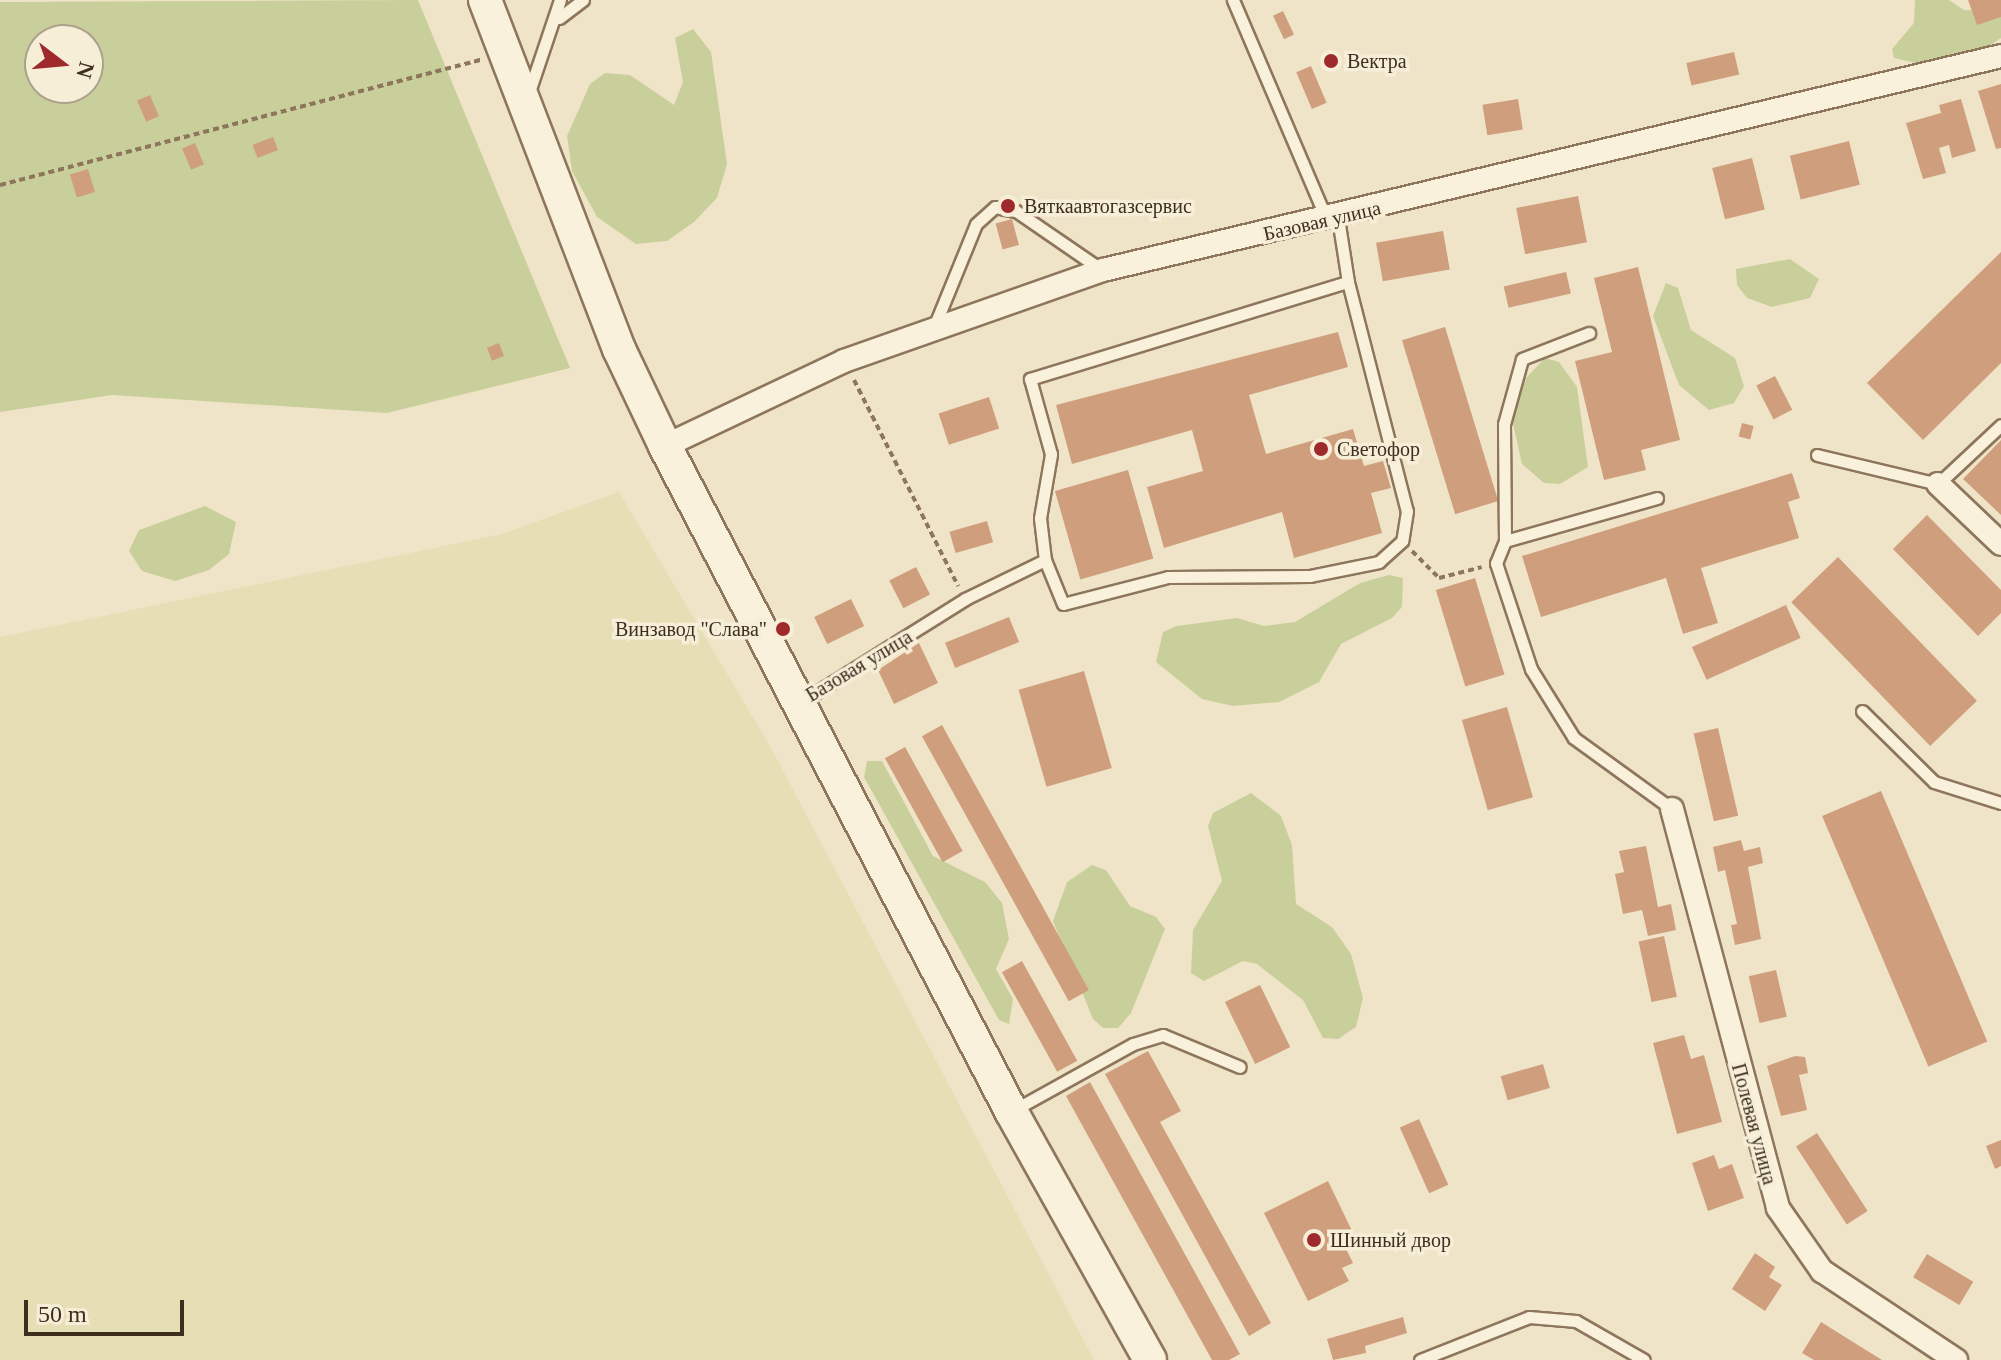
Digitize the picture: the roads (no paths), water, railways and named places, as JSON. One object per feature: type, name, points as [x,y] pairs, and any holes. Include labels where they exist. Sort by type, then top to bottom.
[{"type":"main road","points":[[485,0],[526,100],[619,349],[665,446],[1011,1111],[1150,1360]]},
{"type":"street","name":"Базовая улица","points":[[665,446],[844,361],[1103,270],[1333,219],[2001,56]]},
{"type":"street","points":[[1938,484],[2001,544]]},
{"type":"street","name":"Полевая улица","points":[[1672,809],[1778,1208],[1822,1271],[1956,1360]]},
{"type":"lane","points":[[526,100],[559,18],[560,0]]},
{"type":"lane","points":[[559,18],[583,0]]},
{"type":"lane","points":[[1234,4],[1333,219],[1407,511],[1402,541],[1379,562],[1310,576],[1168,577],[1063,604],[1045,560],[1040,518],[1051,454],[1030,379],[1348,282]]},
{"type":"lane","points":[[934,328],[976,224],[995,207],[1016,211],[1103,270]]},
{"type":"lane","points":[[1589,333],[1522,359],[1504,424],[1505,541],[1496,563],[1531,669],[1574,738],[1672,809]]},
{"type":"lane","points":[[1817,455],[1938,484],[2001,425]]},
{"type":"lane","points":[[1505,541],[1657,498]]},
{"type":"lane","name":"Базовая улица","points":[[799,703],[965,599],[1045,560]]},
{"type":"lane","points":[[1862,711],[1934,782],[2001,803]]},
{"type":"lane","points":[[1011,1111],[1133,1044],[1163,1035],[1240,1067]]},
{"type":"lane","points":[[1420,1360],[1529,1317],[1576,1321],[1644,1360]]},
{"type":"place","name":"Вектра","points":[[1331,61]]},
{"type":"place","name":"Вяткаавтогазсервис","points":[[1008,206]]},
{"type":"place","name":"Светофор","points":[[1321,449]]},
{"type":"place","name":"Винзавод \"Слава\"","points":[[783,629]]},
{"type":"place","name":"Шинный двор","points":[[1314,1240]]}]
